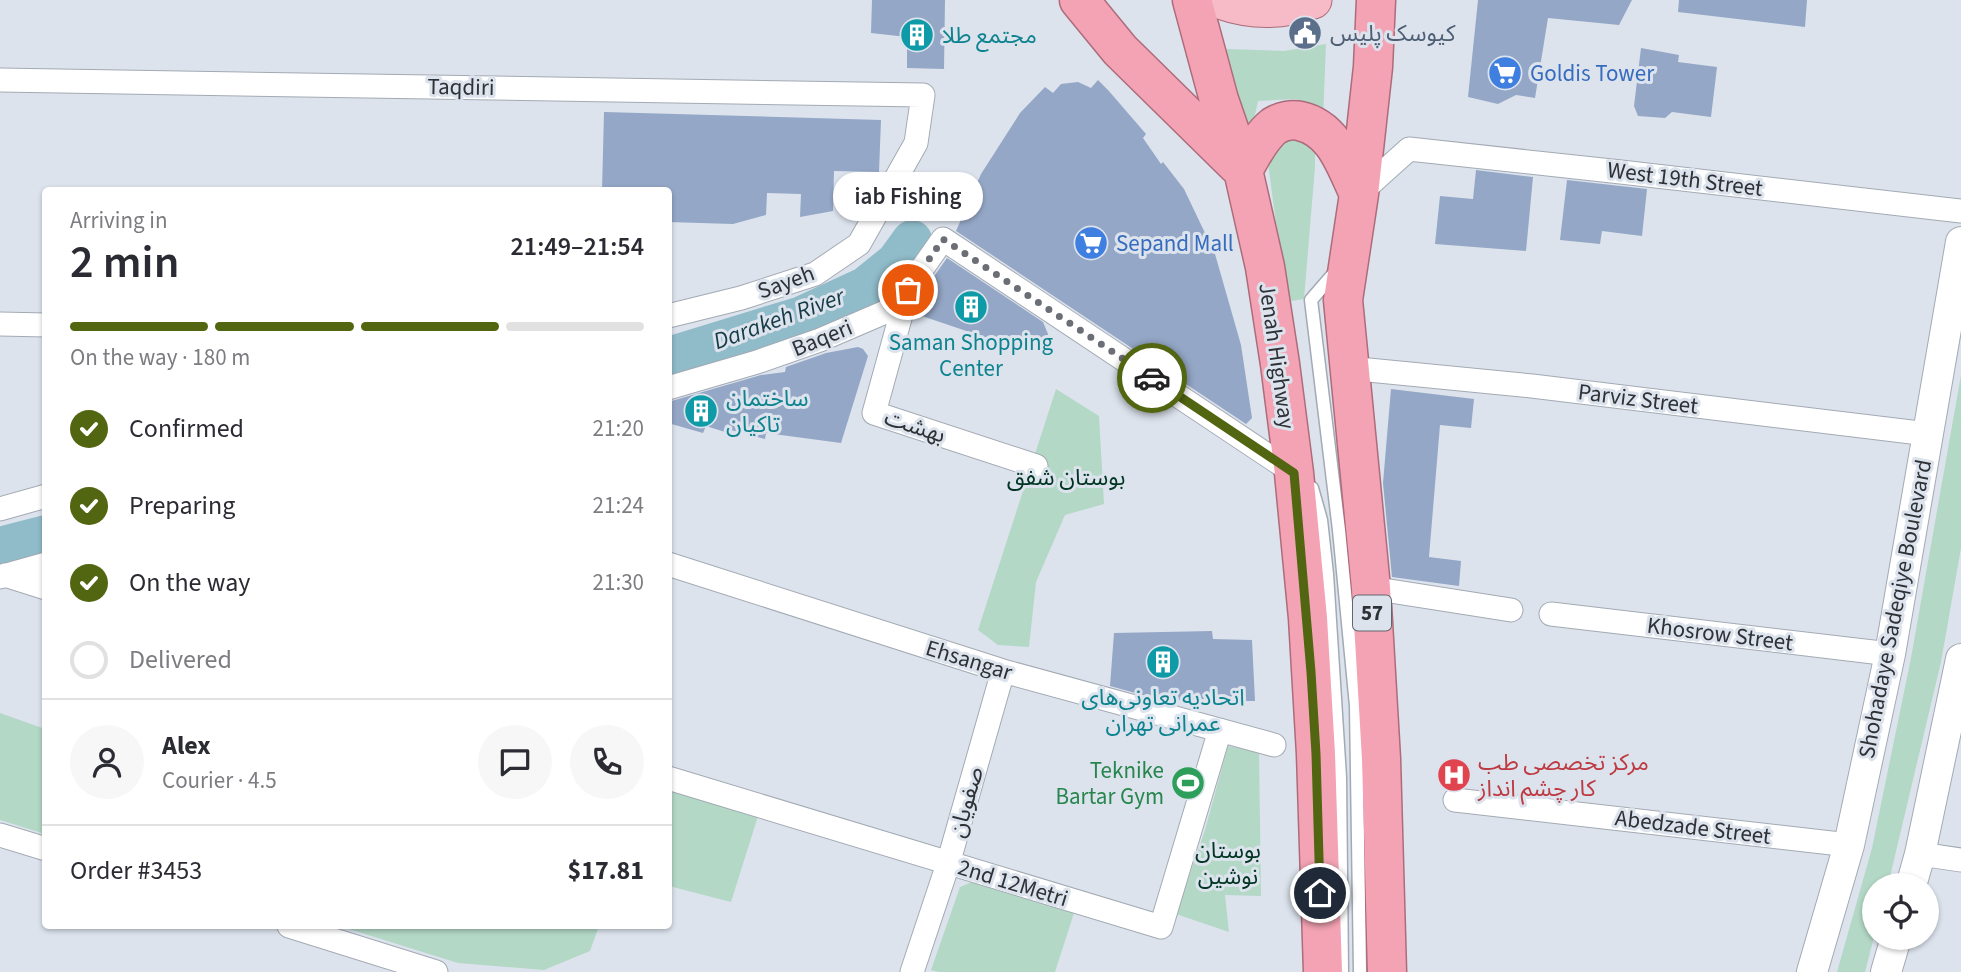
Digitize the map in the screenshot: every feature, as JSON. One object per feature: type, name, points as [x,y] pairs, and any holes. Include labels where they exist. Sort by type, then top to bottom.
[{"type":"highway","points":[[1079,0],[1119,50],[1243,170],[1259,142],[1275,125],[1292,120],[1312,124],[1329,136],[1359,194]]},
{"type":"highway","name":"Jenah Highway","points":[[1192,0],[1219,100],[1243,170],[1265,267],[1303,473],[1323,972]]},
{"type":"highway","name":"57","points":[[1376,0],[1374,56],[1359,194],[1343,300],[1371,588],[1381,759],[1387,972]]},
{"type":"main road","points":[[1220,0],[1250,8],[1268,9],[1285,8],[1313,0]]},
{"type":"street","name":"Taqdiri","points":[[0,80],[923,95]]},
{"type":"street","name":"Sayeh","points":[[672,315],[741,299],[815,274],[859,244],[916,143],[923,95]]},
{"type":"street","name":"West 19th Street","points":[[1359,194],[1409,149],[1961,211]]},
{"type":"street","name":"Baqeri","points":[[672,387],[820,340],[890,310],[908,290],[943,239],[1303,473]]},
{"type":"street","name":"Shohadaye Sadeqiye Boulevard","points":[[1812,972],[1849,845],[1890,654],[1961,242]]},
{"type":"street","name":"بهشت","points":[[908,290],[874,413],[1036,466]]},
{"type":"street","points":[[0,324],[42,325]]},
{"type":"street","name":"Parviz Street","points":[[1349,368],[1532,386],[1928,434]]},
{"type":"street","points":[[0,509],[42,497]]},
{"type":"street","points":[[3,576],[42,565]]},
{"type":"street","name":"Ehsangar","points":[[672,565],[1003,671],[1274,745]]},
{"type":"street","points":[[3,576],[42,587]]},
{"type":"street","points":[[1371,588],[1511,606]]},
{"type":"street","name":"Khosrow Street","points":[[1551,614],[1890,654]]},
{"type":"street","points":[[1915,873],[1961,659]]},
{"type":"street","name":"صفویان","points":[[912,972],[948,864],[1003,671]]},
{"type":"street","name":"2nd 12Metri","points":[[672,779],[1161,927],[1220,730]]},
{"type":"street","name":"Abedzade Street","points":[[1455,800],[1849,845]]},
{"type":"street","points":[[0,835],[42,848]]},
{"type":"street","points":[[1920,854],[1961,860]]},
{"type":"street","points":[[299,929],[436,972]]},
{"type":"street","points":[[1886,972],[1892,950]]},
{"type":"lane","points":[[1350,256],[1311,300],[1339,530],[1356,706],[1360,972]]},
{"type":"lane","points":[[1265,267],[1286,313]]},
{"type":"lane","points":[[1289,337],[1303,473],[1321,520],[1327,574],[1340,777],[1342,972]]},
{"type":"green space","points":[[1326,44],[1323,120],[1312,103],[1295,99],[1258,101],[1248,146],[1226,49],[1284,51]]},
{"type":"green space","points":[[1287,134],[1315,147],[1304,299],[1291,301],[1276,223],[1267,155]]},
{"type":"green space","points":[[1961,375],[1961,548],[1941,662],[1891,873],[1865,873],[1911,658]]},
{"type":"green space","name":"بوستان شفق","points":[[1056,389],[1099,416],[1104,504],[1065,515],[1036,582],[1029,647],[998,645],[978,630]]},
{"type":"green space","points":[[0,713],[42,728],[42,833],[0,820]]},
{"type":"green space","name":"بوستان نوشین","points":[[1228,746],[1259,752],[1261,896],[1225,895],[1229,932],[1176,914],[1205,830]]},
{"type":"green space","points":[[672,787],[759,813],[731,902],[672,887]]},
{"type":"green space","points":[[972,882],[1074,913],[1055,972],[931,970],[960,887]]},
{"type":"green space","points":[[1862,883],[1862,950],[1871,950],[1865,972],[1837,972]]},
{"type":"green space","points":[[349,929],[598,929],[590,951],[544,970],[458,963]]},
{"type":"building","name":"مجتمع طلا","points":[[872,0],[945,0],[944,69],[907,68],[907,37],[871,33]]},
{"type":"building","name":"Goldis Tower","points":[[1478,0],[1632,0],[1619,25],[1548,18],[1535,98],[1516,95],[1498,104],[1468,97]]},
{"type":"building","points":[[1679,0],[1807,0],[1805,27],[1678,12]]},
{"type":"building","points":[[1641,48],[1679,55],[1678,62],[1717,67],[1711,117],[1672,112],[1665,118],[1638,116],[1634,106]]},
{"type":"building","name":"Sepand Mall","points":[[1098,80],[1146,134],[1143,138],[1161,164],[1163,162],[1184,189],[1215,254],[1241,345],[1252,418],[1246,424],[956,231],[981,174],[1020,113],[1045,87],[1053,93],[1061,84],[1078,82],[1091,88]]},
{"type":"building","points":[[604,112],[881,120],[879,172],[834,171],[833,211],[800,217],[801,194],[767,193],[766,215],[733,224],[672,222],[672,187],[602,187]]},
{"type":"building","points":[[1476,170],[1533,177],[1526,251],[1435,244],[1440,196],[1473,199]]},
{"type":"building","points":[[1567,180],[1647,189],[1642,236],[1602,231],[1600,244],[1560,240]]},
{"type":"building","name":"Saman Shopping Center","points":[[947,258],[1043,322],[1048,334],[1045,354],[999,342],[916,314],[925,289]]},
{"type":"building","points":[[858,347],[868,356],[841,443],[766,433],[765,439],[706,426],[703,433],[672,424],[672,401],[761,375],[785,372],[786,367],[826,353]]},
{"type":"building","points":[[1391,389],[1474,399],[1471,428],[1440,425],[1429,557],[1461,561],[1459,586],[1392,577],[1383,483]]},
{"type":"building","name":"اتحادیه تعاونی‌های عمرانی تهران","points":[[1212,631],[1213,639],[1252,640],[1255,701],[1220,701],[1220,698],[1164,701],[1110,686],[1114,633]]},
{"type":"waterway","name":"Darakeh River","points":[[672,356],[802,316],[865,287],[896,262],[912,240]]},
{"type":"waterway","name":"Darakeh River","points":[[0,547],[42,536]]},
{"type":"way so far","points":[[908,290],[943,239],[1152,378]]},
{"type":"place","name":"کیوسک پلیس","points":[[1305,33]]},
{"type":"place","name":"مجتمع طلا","points":[[917,35]]},
{"type":"place","name":"Goldis Tower","points":[[1505,73]]},
{"type":"place","name":"Sepand Mall","points":[[1091,243]]},
{"type":"place","name":"iab Fishing","points":[[908,290]]},
{"type":"place","name":"Saman Shopping Center","points":[[971,307]]},
{"type":"place","name":"ساختمان تاکیان","points":[[701,411]]},
{"type":"place","name":"اتحادیه تعاونی‌های عمرانی تهران","points":[[1163,662]]},
{"type":"place","name":"مرکز تخصصی طب کار چشم انداز","points":[[1454,775]]},
{"type":"place","name":"Teknike Bartar Gym","points":[[1188,783]]},
{"type":"route","points":[[1152,378],[1294,473],[1308,618],[1320,893]]}]
